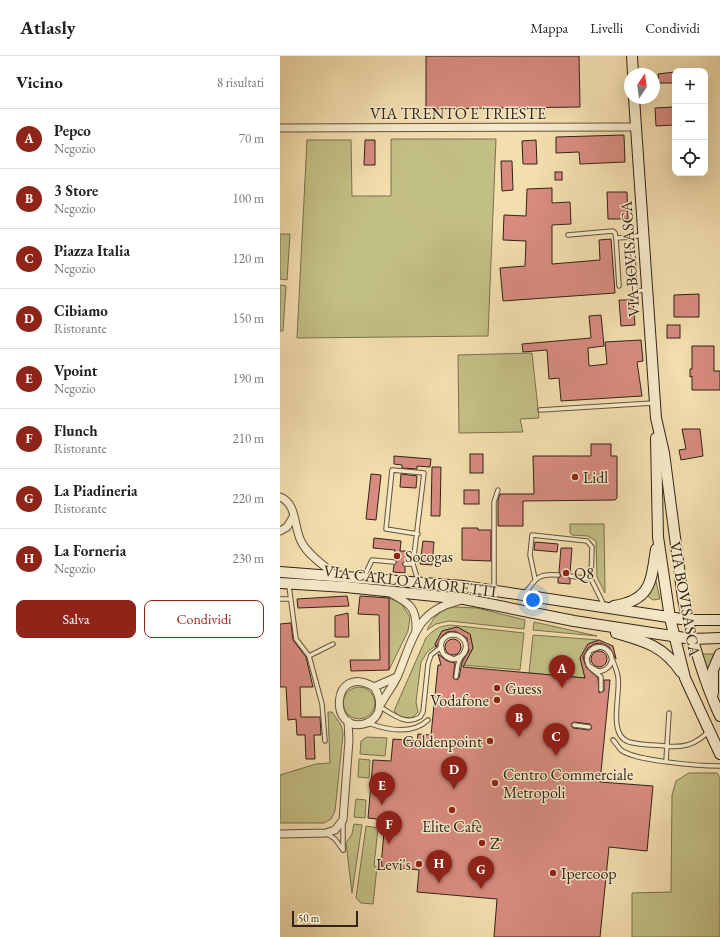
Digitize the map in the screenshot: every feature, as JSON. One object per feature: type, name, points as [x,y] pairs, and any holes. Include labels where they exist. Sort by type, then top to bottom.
[{"type":"street","points":[[632,56],[633,68]]},
{"type":"street","name":"VIA BOVISASCA","points":[[634,104],[656,418],[664,453],[692,639],[720,716]]},
{"type":"street","name":"VIA TRENTO E TRIESTE","points":[[280,128],[636,127]]},
{"type":"street","name":"VIA BOVISASCA","points":[[656,418],[658,537],[670,618],[685,678],[708,732],[720,754]]},
{"type":"street","name":"VIA CARLO AMORETTI","points":[[280,497],[287,500],[291,506],[301,543],[308,552],[336,576]]},
{"type":"street","points":[[280,531],[287,527],[293,517]]},
{"type":"street","points":[[604,608],[626,604],[643,594],[649,583],[653,569],[658,537]]},
{"type":"street","name":"VIA CARLO AMORETTI","points":[[280,572],[418,582],[494,591],[670,618],[688,620],[720,620]]},
{"type":"street","name":"VIA CARLO AMORETTI","points":[[285,583],[464,599],[574,621],[692,639],[720,638]]},
{"type":"street","points":[[386,592],[405,601],[412,608],[416,617],[416,630]]},
{"type":"street","points":[[380,705],[379,694],[374,687],[366,682],[357,681],[349,684],[342,690],[338,698],[338,706],[342,715],[348,721],[359,724],[374,718],[397,677],[416,630],[433,610],[442,604],[464,599]]},
{"type":"street","points":[[574,621],[657,647],[667,654],[685,678]]},
{"type":"street","points":[[715,705],[713,675],[715,663],[720,654]]},
{"type":"street","points":[[374,687],[397,677]]},
{"type":"street","points":[[280,834],[326,833],[335,830],[343,820],[349,740],[348,721]]},
{"type":"street","points":[[349,740],[359,724]]},
{"type":"lane","points":[[568,235],[615,233],[619,286]]},
{"type":"lane","points":[[616,238],[643,235]]},
{"type":"lane","points":[[632,237],[635,290],[646,290]]},
{"type":"lane","points":[[540,410],[654,403]]},
{"type":"lane","points":[[418,534],[386,530],[392,470],[424,473],[418,534],[413,564],[418,582]]},
{"type":"lane","points":[[494,591],[494,502],[498,490]]},
{"type":"lane","points":[[535,579],[530,555],[532,535],[587,541],[591,543],[592,547],[591,579],[604,608]]},
{"type":"lane","points":[[364,578],[372,560],[394,562]]},
{"type":"lane","points":[[405,564],[413,564]]},
{"type":"lane","points":[[524,596],[535,579],[547,574],[558,575]]},
{"type":"lane","points":[[570,576],[591,579]]},
{"type":"lane","name":"VIA CARLO AMORETTI","points":[[285,583],[294,608],[296,639],[310,656],[322,704],[325,741]]},
{"type":"lane","points":[[280,599],[290,599]]},
{"type":"lane","points":[[380,705],[401,719],[411,721],[420,717],[423,712],[428,664],[431,655],[442,644],[446,637],[453,635],[464,641],[456,677]]},
{"type":"lane","points":[[310,656],[333,644]]},
{"type":"lane","points":[[442,644],[444,654],[450,659],[462,655]]},
{"type":"lane","points":[[601,690],[601,677],[588,666],[589,653],[600,647],[610,653],[618,678],[616,725],[619,734],[627,741],[686,747],[699,741],[708,732]]},
{"type":"lane","points":[[594,670],[602,671],[608,667],[612,660]]},
{"type":"lane","points":[[666,761],[669,713]]},
{"type":"lane","points":[[367,722],[380,727],[410,730],[421,727],[428,720]]},
{"type":"lane","points":[[574,725],[589,727]]},
{"type":"lane","points":[[613,740],[622,750],[632,755],[666,761],[720,766]]},
{"type":"lane","points":[[326,833],[335,839],[343,850],[343,820]]},
{"type":"shaded area","points":[[391,139],[496,139],[488,336],[297,338],[307,140],[351,140],[352,196],[391,196]]},
{"type":"shaded area","points":[[280,234],[290,234],[287,280],[280,279]]},
{"type":"shaded area","points":[[280,285],[286,286],[283,331],[280,331]]},
{"type":"shaded area","points":[[532,353],[539,418],[520,419],[523,432],[459,433],[458,355]]},
{"type":"shaded area","points":[[570,524],[604,524],[605,593],[597,577],[596,541],[588,536],[572,535],[570,533]]},
{"type":"shaded area","points":[[655,577],[660,599],[653,600],[645,594]]},
{"type":"shaded area","points":[[389,598],[401,603],[410,617],[408,631],[389,670]]},
{"type":"shaded area","points":[[453,607],[477,608],[525,620],[524,629],[449,621],[436,624],[427,630],[440,612]]},
{"type":"shaded area","points":[[534,622],[597,636],[533,630]]},
{"type":"shaded area","points":[[450,625],[524,633],[520,670],[462,665],[463,659],[466,661],[473,648],[470,634],[457,627],[442,631],[436,646],[428,651],[421,662],[416,702],[418,712],[412,718],[400,717],[394,711],[426,638],[436,629]]},
{"type":"shaded area","points":[[533,635],[599,640],[588,644],[580,658],[586,678],[529,673]]},
{"type":"shaded area","points":[[702,654],[715,654],[709,672],[708,671]]},
{"type":"shaded area","points":[[356,687],[362,687],[371,691],[375,703],[371,715],[362,719],[356,719],[347,715],[343,706],[343,700],[347,691]]},
{"type":"shaded area","points":[[328,712],[332,712],[341,725],[343,734],[335,811],[331,819],[324,823],[280,823],[280,775],[316,764],[330,763]]},
{"type":"shaded area","points":[[367,737],[387,738],[385,756],[360,754],[361,741]]},
{"type":"shaded area","points":[[359,759],[370,760],[369,778],[358,777]]},
{"type":"shaded area","points":[[689,773],[717,773],[720,778],[720,937],[632,937],[632,893],[671,892],[672,795],[676,781]]},
{"type":"shaded area","points":[[356,799],[366,800],[365,818],[354,817]]},
{"type":"shaded area","points":[[354,824],[362,825],[352,893],[346,843],[352,834]]},
{"type":"shaded area","points":[[366,826],[378,828],[374,866],[377,867],[373,904],[361,903],[356,898]]},
{"type":"building","points":[[426,56],[579,56],[580,107],[426,109]]},
{"type":"building","points":[[672,72],[672,83],[660,83],[660,74]]},
{"type":"building","points":[[672,107],[672,125],[656,126],[655,108]]},
{"type":"building","points":[[624,135],[625,162],[580,164],[579,152],[556,153],[556,137]]},
{"type":"building","points":[[365,140],[375,140],[375,165],[364,165]]},
{"type":"building","points":[[536,140],[537,164],[523,164],[522,141]]},
{"type":"building","points":[[501,161],[512,161],[513,190],[502,191]]},
{"type":"building","points":[[555,172],[562,172],[562,180],[555,180]]},
{"type":"building","points":[[552,188],[552,203],[570,202],[571,224],[552,225],[552,264],[600,260],[599,240],[611,239],[615,293],[503,301],[500,268],[525,266],[526,241],[503,240],[504,215],[526,216],[527,189]]},
{"type":"building","points":[[607,192],[627,192],[628,219],[608,219]]},
{"type":"building","points":[[699,294],[699,317],[674,317],[674,295]]},
{"type":"building","points":[[619,300],[633,300],[635,325],[621,326]]},
{"type":"building","points":[[601,315],[604,346],[588,348],[589,366],[607,364],[605,342],[641,340],[643,361],[637,362],[642,396],[561,401],[559,378],[549,379],[547,350],[523,352],[522,344],[591,338],[589,316]]},
{"type":"building","points":[[667,325],[680,325],[680,338],[667,338]]},
{"type":"building","points":[[692,346],[714,346],[714,371],[720,371],[720,390],[692,390],[692,376],[690,377],[690,369],[692,369]]},
{"type":"building","points":[[682,429],[700,429],[703,456],[681,460],[679,450],[686,449]]},
{"type":"building","name":"Lidl","points":[[591,444],[611,444],[611,456],[617,456],[617,498],[615,500],[523,501],[523,526],[498,526],[498,500],[500,494],[534,494],[533,456],[591,456]]},
{"type":"building","points":[[470,454],[483,454],[483,473],[470,473]]},
{"type":"building","points":[[394,456],[431,459],[430,467],[417,466],[417,469],[402,468],[402,465],[394,464]]},
{"type":"building","points":[[432,467],[441,467],[440,516],[431,516]]},
{"type":"building","points":[[371,474],[381,475],[376,520],[366,519]]},
{"type":"building","points":[[401,474],[417,476],[416,488],[400,487]]},
{"type":"building","points":[[464,490],[479,490],[479,504],[464,504]]},
{"type":"building","points":[[462,528],[491,530],[491,561],[462,560]]},
{"type":"building","points":[[374,538],[401,541],[400,551],[406,551],[406,561],[402,564],[405,567],[405,573],[393,572],[394,565],[397,562],[394,559],[395,550],[373,548]]},
{"type":"building","points":[[423,541],[434,542],[432,565],[420,564]]},
{"type":"building","points":[[535,542],[558,544],[557,552],[534,550]]},
{"type":"building","points":[[561,548],[572,548],[570,573],[567,576],[570,579],[570,584],[558,583],[558,578],[561,576],[559,572]]},
{"type":"building","points":[[347,596],[349,606],[298,608],[297,599]]},
{"type":"building","points":[[360,596],[389,598],[389,670],[351,671],[350,660],[380,660],[379,615],[358,614]]},
{"type":"building","points":[[348,613],[349,637],[335,637],[335,616]]},
{"type":"building","points":[[291,623],[293,640],[306,657],[313,687],[300,687],[301,717],[320,717],[321,735],[314,735],[315,759],[306,759],[305,735],[297,735],[296,719],[288,720],[286,687],[280,687],[280,624]]},
{"type":"building","name":"Centro Commerciale Metropoli","points":[[457,627],[470,634],[473,648],[463,667],[585,678],[580,658],[588,644],[599,640],[613,646],[616,659],[609,647],[601,643],[594,644],[588,648],[583,657],[586,667],[598,678],[599,693],[604,691],[604,680],[610,680],[600,782],[653,786],[647,851],[609,847],[600,937],[494,937],[497,899],[417,892],[419,870],[381,866],[385,820],[368,818],[373,760],[391,761],[393,739],[417,741],[418,734],[431,735],[438,665],[441,665],[438,654],[447,661],[455,663],[453,678],[457,680],[459,678],[462,662],[469,651],[467,638],[455,631],[447,632],[442,636],[436,647],[435,644],[442,631]],"holes":[[[574,722],[590,724],[592,728],[589,730],[573,728],[571,724]]]},
{"type":"building","points":[[450,639],[456,639],[461,644],[459,653],[456,655],[450,655],[445,650],[445,644]]},
{"type":"building","points":[[596,651],[602,651],[607,656],[605,665],[602,667],[596,667],[591,662],[591,656]]},
{"type":"place","name":"Lidl","points":[[575,477]]},
{"type":"place","name":"Socogas","points":[[397,556]]},
{"type":"place","name":"Q8","points":[[566,573]]},
{"type":"place","name":"Guess","points":[[497,688]]},
{"type":"place","name":"Pepco","points":[[562,688]]},
{"type":"place","name":"Vodafone","points":[[497,700]]},
{"type":"place","name":"3 Store","points":[[519,737]]},
{"type":"place","name":"Goldenpoint","points":[[490,741]]},
{"type":"place","name":"Piazza Italia","points":[[556,756]]},
{"type":"place","name":"Centro Commerciale Metropoli","points":[[495,783]]},
{"type":"place","name":"Cibiamo","points":[[454,789]]},
{"type":"place","name":"Vpoint","points":[[382,805]]},
{"type":"place","name":"Elite Cafè","points":[[452,810]]},
{"type":"place","name":"Z̈","points":[[482,843]]},
{"type":"place","name":"Flunch","points":[[389,844]]},
{"type":"place","name":"Levi's","points":[[419,864]]},
{"type":"place","name":"Ipercoop","points":[[553,873]]},
{"type":"place","name":"La Forneria","points":[[439,883]]},
{"type":"place","name":"La Piadineria","points":[[481,889]]}]
